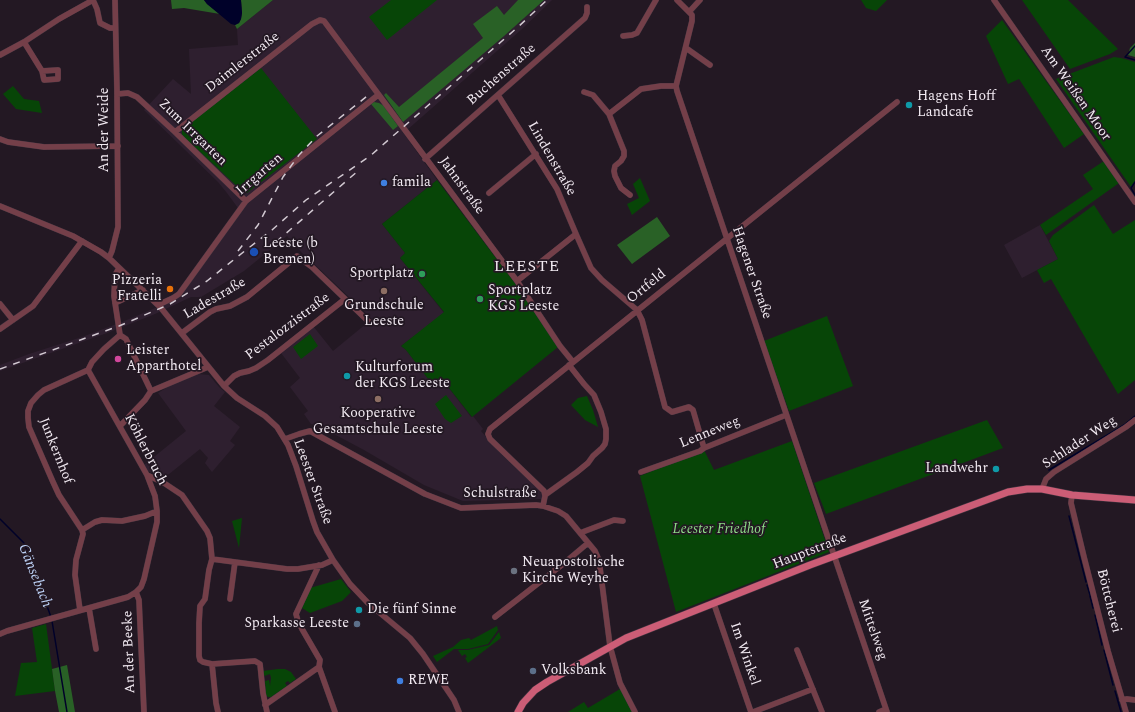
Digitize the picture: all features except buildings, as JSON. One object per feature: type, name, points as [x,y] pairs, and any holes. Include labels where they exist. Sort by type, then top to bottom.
[{"type":"main road","name":"Hauptstraße","points":[[518,712],[523,703],[535,690],[626,638],[834,556],[1008,492],[1027,489],[1042,489],[1072,495],[1135,500]]},
{"type":"street","points":[[0,55],[93,0],[97,9],[100,23],[110,28],[116,28]]},
{"type":"street","name":"An der Weide","points":[[108,258],[112,251],[118,227],[115,0]]},
{"type":"street","points":[[623,36],[637,33],[656,0]]},
{"type":"street","points":[[609,114],[641,89],[661,86],[676,86],[692,22],[692,15],[677,0]]},
{"type":"street","points":[[689,12],[700,0]]},
{"type":"street","name":"Am Weißen Moor","points":[[994,0],[1135,202]]},
{"type":"street","name":"Buchenstraße","points":[[426,158],[585,18],[587,7]]},
{"type":"street","name":"Daimlerstraße","points":[[175,132],[312,24],[320,20],[324,21],[327,25]]},
{"type":"street","name":"Jahnstraße","points":[[327,25],[517,282],[584,384],[594,395],[606,429],[605,444],[588,463],[545,495]]},
{"type":"street","points":[[24,42],[42,71]]},
{"type":"street","points":[[686,48],[710,65]]},
{"type":"street","name":"Hagener Straße","points":[[676,86],[834,556]]},
{"type":"street","points":[[584,92],[593,95],[609,114],[624,151],[624,156],[615,166],[615,176],[621,188],[630,195]]},
{"type":"street","name":"Zum Irrgarten","points":[[117,94],[128,93],[136,97],[175,132],[246,201]]},
{"type":"street","name":"Irrgarten","points":[[158,304],[173,298],[186,286],[246,201],[378,95]]},
{"type":"street","name":"Lindenstraße","points":[[498,95],[557,189],[591,268],[602,280],[636,310]]},
{"type":"street","name":"Ortfeld","points":[[545,495],[541,488],[490,439],[488,434],[490,429],[636,310],[897,102]]},
{"type":"street","points":[[0,139],[8,142],[44,147],[118,146]]},
{"type":"street","points":[[489,193],[536,154]]},
{"type":"street","name":"Leester Straße","points":[[0,206],[38,220],[82,241],[101,252],[158,304],[224,386],[237,398],[265,416],[277,427],[288,444],[317,532],[334,560],[350,584],[368,603],[410,638],[424,654],[454,700],[459,712]]},
{"type":"street","points":[[517,282],[576,234]]},
{"type":"street","points":[[0,329],[34,306],[82,241]]},
{"type":"street","name":"Ladestraße","points":[[182,333],[210,312],[230,306],[247,297],[297,256],[312,267],[369,322]]},
{"type":"street","points":[[119,268],[115,275],[114,294],[120,335],[126,339],[151,391]]},
{"type":"street","points":[[115,303],[142,290]]},
{"type":"street","name":"Pestalozzistraße","points":[[224,386],[234,376],[256,368],[268,360],[346,299]]},
{"type":"street","points":[[0,304],[13,320]]},
{"type":"street","points":[[636,310],[642,320],[665,407],[672,412],[689,407],[694,410],[704,448]]},
{"type":"street","points":[[88,370],[92,362],[120,335]]},
{"type":"street","points":[[120,426],[146,400],[151,391],[208,367]]},
{"type":"street","name":"Köhlerbruch","points":[[88,370],[147,475],[155,496],[157,518],[144,579],[136,592]]},
{"type":"street","name":"Junkernhof","points":[[82,530],[52,482],[29,427],[28,411],[31,403],[44,390],[88,370]]},
{"type":"street","name":"Lenneweg","points":[[642,472],[700,451],[704,448],[786,415]]},
{"type":"street","name":"Schlader Weg","points":[[1042,489],[1046,479],[1054,472],[1135,420]]},
{"type":"street","name":"Schulstraße","points":[[285,439],[310,431],[430,496],[461,508],[536,505],[558,511],[566,516],[595,551],[599,560],[610,646],[620,683],[635,712]]},
{"type":"street","points":[[147,475],[182,496],[207,531],[210,538],[212,559],[205,599],[200,606],[200,660],[212,664],[255,661],[260,664],[267,712]]},
{"type":"street","points":[[543,506],[545,495]]},
{"type":"street","name":"Böttcherei","points":[[1072,495],[1071,503],[1108,651],[1126,712]]},
{"type":"street","points":[[80,610],[75,576],[76,560],[83,534],[82,530],[95,522],[102,520],[122,521],[145,516],[157,511]]},
{"type":"street","points":[[145,516],[157,518]]},
{"type":"street","points":[[580,533],[614,520],[623,521]]},
{"type":"street","points":[[495,617],[588,543]]},
{"type":"street","name":"Mittelweg","points":[[834,556],[886,711]]},
{"type":"street","points":[[212,559],[287,570],[318,565],[334,560]]},
{"type":"street","points":[[230,599],[234,562]]},
{"type":"street","points":[[318,565],[296,614],[298,621],[320,660],[319,667],[336,712]]},
{"type":"street","points":[[0,634],[128,597],[136,592]]},
{"type":"street","name":"An der Beeke","points":[[136,592],[139,600],[144,712]]},
{"type":"street","name":"Im Winkel","points":[[714,604],[752,712]]},
{"type":"street","points":[[89,608],[96,649]]},
{"type":"street","points":[[797,650],[822,712]]},
{"type":"street","points":[[212,664],[218,712]]},
{"type":"street","points":[[265,705],[319,667]]},
{"type":"street","points":[[752,712],[813,689]]},
{"type":"street","points":[[1122,700],[1135,700]]},
{"type":"street","points":[[879,712],[886,711]]},
{"type":"shaded area","points":[[273,0],[552,0],[522,29],[407,130],[405,128],[402,131],[437,180],[382,224],[405,253],[400,258],[444,313],[401,346],[406,350],[432,384],[441,378],[471,417],[473,416],[483,429],[481,431],[497,450],[540,491],[542,499],[463,501],[424,485],[364,450],[319,426],[311,424],[304,414],[308,411],[290,387],[300,378],[281,353],[313,326],[333,351],[372,319],[302,253],[287,236],[244,271],[201,297],[191,297],[155,314],[107,333],[0,371],[0,365],[122,322],[172,301],[185,293],[177,292],[238,208],[218,182],[144,110],[173,79],[191,94],[189,49],[238,45],[237,29]]},
{"type":"shaded area","points":[[1040,225],[1058,259],[1022,278],[1004,245]]},
{"type":"shaded area","points":[[198,374],[209,375],[225,392],[214,406],[240,427],[230,441],[235,445],[212,472],[205,463],[208,458],[200,449],[163,479],[148,471],[144,465],[186,431],[158,393],[169,386]]},
{"type":"green space","points":[[171,0],[204,0],[220,14],[184,8],[172,9]]},
{"type":"green space","points":[[241,0],[273,0],[237,29],[235,25],[239,23],[242,13]]},
{"type":"green space","points":[[391,0],[437,0],[387,40],[369,17]]},
{"type":"green space","points":[[518,0],[544,0],[403,122],[384,95],[386,93],[399,107],[483,38],[473,24],[497,6],[504,15]]},
{"type":"green space","points":[[861,0],[887,0],[876,11],[866,8]]},
{"type":"green space","points":[[1022,0],[1068,0],[1118,49],[1110,54],[1070,69]]},
{"type":"green space","points":[[1002,20],[1084,134],[1064,148],[1019,79],[1008,84],[986,36]]},
{"type":"green space","points":[[1135,43],[1135,57],[1128,55],[1130,48]]},
{"type":"green space","points":[[1114,57],[1135,62],[1135,181],[1131,187],[1056,79]]},
{"type":"green space","points":[[261,68],[317,139],[247,193],[241,190],[182,135],[182,129]]},
{"type":"green space","points":[[13,86],[24,99],[39,101],[42,113],[16,109],[3,94]]},
{"type":"green space","points":[[374,102],[384,106],[398,126],[393,130],[371,104]]},
{"type":"green space","points":[[1104,161],[1119,183],[1046,235],[1040,225],[1093,189],[1083,175]]},
{"type":"green space","points":[[640,178],[650,201],[632,215],[627,204],[639,198],[633,184]]},
{"type":"green space","name":"Sportplatz KGS Leeste","points":[[437,180],[517,286],[558,347],[472,417],[441,378],[432,384],[406,350],[401,346],[444,312],[400,258],[405,253],[382,224]]},
{"type":"green space","points":[[1094,205],[1113,234],[1135,220],[1135,380],[1118,394],[1051,279],[1044,283],[1037,270],[1058,259],[1049,241],[1053,235]]},
{"type":"green space","points":[[657,217],[670,236],[632,264],[617,245]]},
{"type":"green space","points":[[827,316],[853,386],[789,411],[764,341]]},
{"type":"green space","points":[[310,334],[318,346],[301,359],[293,347]]},
{"type":"green space","points":[[446,395],[462,416],[451,423],[445,419],[435,404]]},
{"type":"green space","points":[[587,396],[598,427],[585,420],[571,405],[578,398]]},
{"type":"green space","points":[[987,420],[1003,448],[826,514],[814,483]]},
{"type":"green space","name":"Leester Friedhof","points":[[792,441],[829,552],[676,612],[640,476],[704,450],[714,470]]},
{"type":"green space","points":[[242,518],[239,548],[232,521]]},
{"type":"green space","points":[[341,579],[351,592],[342,601],[310,613],[302,608],[310,588]]},
{"type":"green space","points":[[46,624],[55,691],[15,696],[21,663],[37,662],[32,628]]},
{"type":"green space","points":[[497,626],[498,630],[488,644],[468,649],[454,649],[437,662],[433,656],[453,647],[461,640],[469,638],[471,640]]},
{"type":"green space","points":[[499,632],[501,638],[468,663],[465,658],[467,657],[465,654],[462,656],[458,650],[468,650],[489,645]]},
{"type":"green space","points":[[67,665],[75,712],[59,712],[52,669]]},
{"type":"green space","points":[[285,669],[291,672],[296,679],[290,683],[288,681],[285,683],[287,686],[286,687],[271,697],[268,697],[266,695],[265,681],[269,680],[270,686],[271,678],[270,674],[264,676],[263,671]]},
{"type":"green space","points":[[620,689],[630,704],[633,712],[568,712],[584,702],[588,708]]},
{"type":"water","points":[[204,0],[241,0],[242,13],[239,23],[235,25],[231,24]]},
{"type":"waterway","points":[[1135,46],[1125,57],[1135,60]]},
{"type":"waterway","points":[[1135,182],[1131,188],[1135,195]]},
{"type":"waterway","points":[[1049,470],[1124,425],[1135,416]]},
{"type":"waterway","points":[[1069,516],[1086,582]]},
{"type":"waterway","name":"Gänsebach","points":[[0,519],[24,543],[51,617]]},
{"type":"waterway","points":[[1087,585],[1090,595]]},
{"type":"waterway","points":[[1090,596],[1093,608]]},
{"type":"waterway","points":[[1095,615],[1102,645]]},
{"type":"waterway","name":"Gänsebach","points":[[52,621],[67,712]]},
{"type":"waterway","points":[[1104,650],[1113,685]]},
{"type":"waterway","points":[[1115,691],[1121,712]]},
{"type":"railway","points":[[0,369],[119,326],[170,304],[207,281],[272,230],[306,200],[370,156],[547,0]]},
{"type":"railway","points":[[238,251],[258,225],[283,177],[299,155],[317,136],[371,93]]},
{"type":"railway","points":[[276,242],[359,170]]},
{"type":"place","name":"Hagens Hoff Landcafe","points":[[909,105]]},
{"type":"place","name":"famila","points":[[384,183]]},
{"type":"place","name":"Leeste (b Bremen)","points":[[254,252]]},
{"type":"place","name":"Sportplatz","points":[[422,274]]},
{"type":"place","name":"Pizzeria Fratelli","points":[[170,289]]},
{"type":"place","name":"Grundschule Leeste","points":[[384,291]]},
{"type":"place","name":"Sportplatz KGS Leeste","points":[[480,299]]},
{"type":"place","name":"Leister Apparthotel","points":[[118,359]]},
{"type":"place","name":"Kulturforum der KGS Leeste","points":[[347,376]]},
{"type":"place","name":"Kooperative Gesamtschule Leeste","points":[[378,399]]},
{"type":"place","name":"Landwehr","points":[[996,469]]},
{"type":"place","name":"Neuapostolische Kirche Weyhe","points":[[514,571]]},
{"type":"place","name":"Die fünf Sinne","points":[[359,610]]},
{"type":"place","name":"Sparkasse Leeste","points":[[357,624]]},
{"type":"place","name":"Volksbank","points":[[533,671]]},
{"type":"place","name":"REWE","points":[[400,681]]},
{"type":"district","name":"LEESTE","points":[[527,268]]}]
